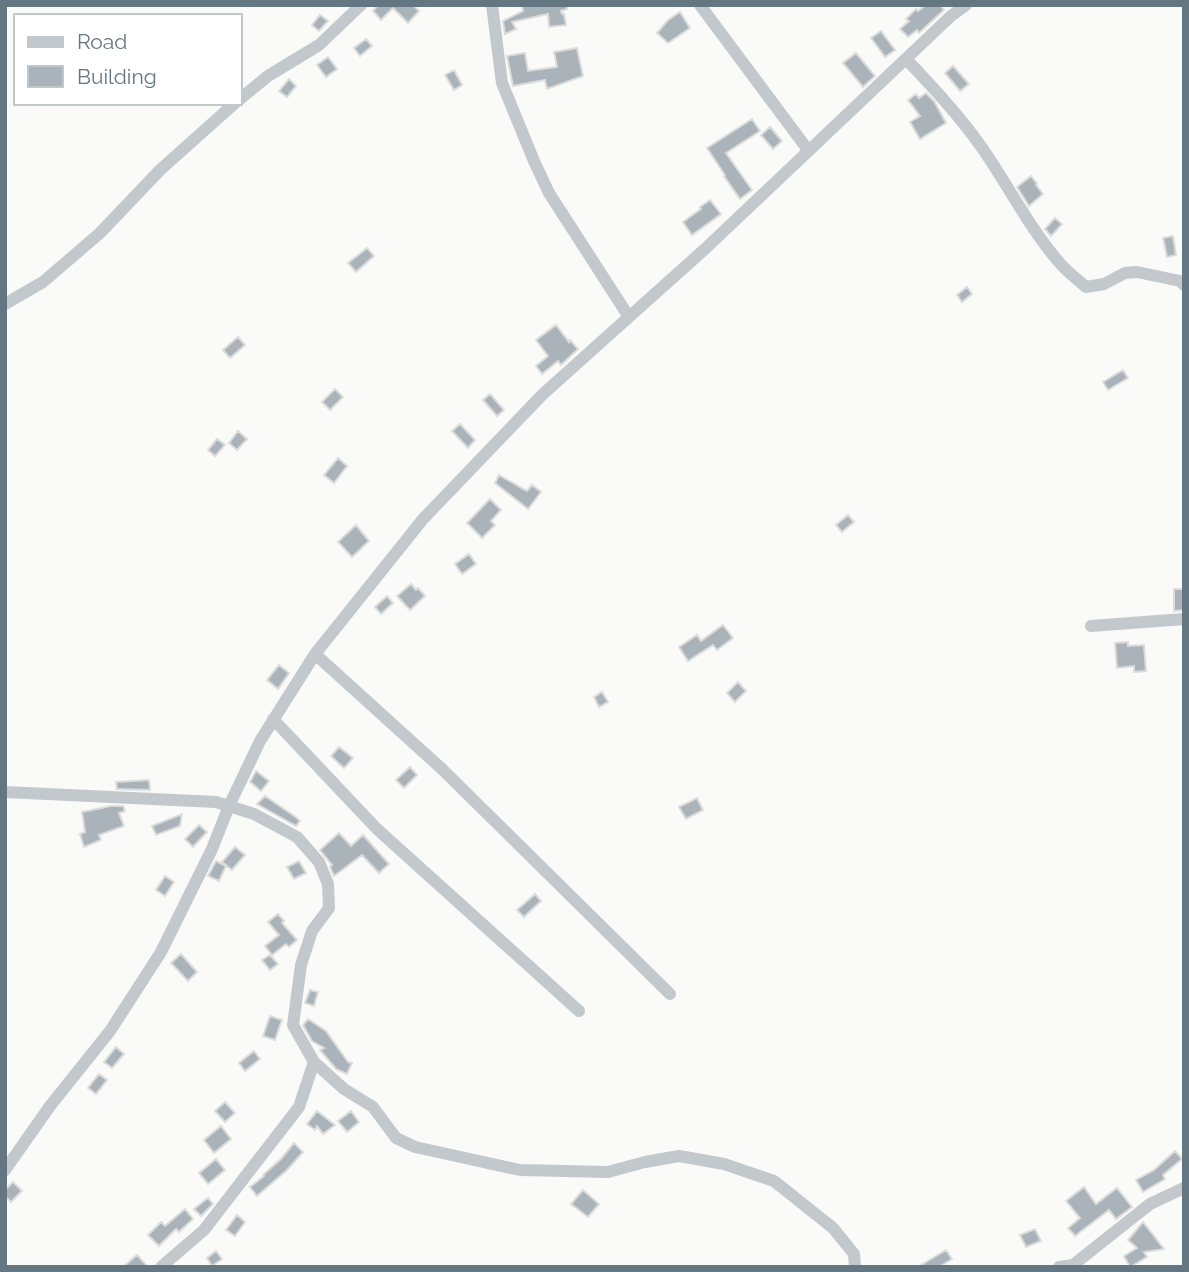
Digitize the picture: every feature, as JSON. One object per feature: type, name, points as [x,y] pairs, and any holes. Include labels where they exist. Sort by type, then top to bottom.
[{"type":"street","points":[[242,97],[268,76],[319,45],[361,5]]},
{"type":"street","points":[[492,5],[502,83],[534,161],[549,193],[629,317]]},
{"type":"street","points":[[700,5],[808,150]]},
{"type":"street","points":[[5,1170],[50,1106],[110,1031],[161,951],[212,849],[260,741],[273,719],[315,654],[423,519],[543,394],[715,239],[951,16],[966,5]]},
{"type":"street","points":[[906,59],[942,95],[978,142],[1032,227],[1059,263],[1086,287],[1104,284],[1125,273],[1137,272],[1180,281],[1184,285]]},
{"type":"street","points":[[5,304],[43,282],[100,233],[160,170],[233,105]]},
{"type":"street","points":[[1091,626],[1184,619]]},
{"type":"street","points":[[315,654],[442,769],[670,994]]},
{"type":"street","points":[[273,719],[377,829],[579,1011]]},
{"type":"street","points":[[5,792],[216,802],[254,814],[297,837],[318,862],[328,884],[329,908],[312,931],[301,965],[293,1025],[314,1062],[344,1089],[373,1107],[396,1138],[415,1147],[520,1170],[608,1172],[679,1156],[724,1164],[774,1181],[834,1228],[854,1254],[855,1267]]},
{"type":"street","points":[[161,1267],[204,1230],[299,1107],[314,1062]]},
{"type":"street","points":[[1059,1267],[1073,1265],[1150,1204],[1184,1188]]},
{"type":"building","points":[[378,5],[413,5],[419,11],[408,23],[393,8],[381,20],[373,11]]},
{"type":"building","points":[[522,5],[567,5],[567,9],[561,11],[566,25],[549,27],[548,14],[512,22],[516,29],[505,34],[503,21],[523,11]]},
{"type":"building","points":[[926,5],[940,5],[944,10],[919,33],[917,30],[908,37],[900,29],[916,9],[918,11]]},
{"type":"building","points":[[680,12],[690,28],[668,43],[657,33],[668,20]]},
{"type":"building","points":[[320,15],[328,21],[319,31],[312,25]]},
{"type":"building","points":[[881,31],[895,50],[885,57],[871,38]]},
{"type":"building","points":[[366,39],[372,46],[360,56],[354,48]]},
{"type":"building","points":[[577,48],[583,76],[547,89],[545,80],[513,86],[507,56],[525,53],[528,71],[557,67],[554,52]]},
{"type":"building","points":[[856,53],[875,76],[863,87],[843,63]]},
{"type":"building","points":[[328,57],[337,69],[326,77],[317,65]]},
{"type":"building","points":[[953,66],[969,84],[960,91],[945,73]]},
{"type":"building","points":[[454,70],[462,85],[454,90],[445,75]]},
{"type":"building","points":[[289,79],[296,86],[287,97],[279,91]]},
{"type":"building","points":[[926,93],[934,101],[946,123],[920,139],[910,122],[920,116],[908,100],[916,94],[919,98]]},
{"type":"building","points":[[752,119],[760,131],[726,153],[752,190],[740,199],[707,148]]},
{"type":"building","points":[[770,127],[782,141],[773,149],[761,135]]},
{"type":"building","points":[[1031,176],[1043,194],[1029,206],[1017,187]]},
{"type":"building","points":[[710,200],[721,214],[692,235],[683,222]]},
{"type":"building","points":[[1055,218],[1062,224],[1051,236],[1045,229]]},
{"type":"building","points":[[1173,236],[1176,255],[1167,257],[1163,238]]},
{"type":"building","points":[[367,248],[374,256],[356,272],[348,263]]},
{"type":"building","points":[[967,287],[972,294],[962,302],[957,295]]},
{"type":"building","points":[[556,325],[578,349],[561,365],[558,361],[542,374],[536,366],[548,356],[536,340]]},
{"type":"building","points":[[238,337],[245,345],[230,358],[223,350]]},
{"type":"building","points":[[1123,370],[1128,378],[1108,390],[1103,382]]},
{"type":"building","points":[[335,389],[343,397],[330,410],[322,402]]},
{"type":"building","points":[[490,394],[504,410],[497,416],[483,400]]},
{"type":"building","points":[[460,424],[475,440],[468,448],[452,431]]},
{"type":"building","points":[[238,431],[247,439],[237,450],[229,443]]},
{"type":"building","points":[[217,439],[225,445],[215,456],[208,450]]},
{"type":"building","points":[[338,458],[347,466],[334,483],[324,475]]},
{"type":"building","points":[[499,475],[527,491],[532,485],[541,492],[528,509],[495,483]]},
{"type":"building","points":[[490,499],[501,510],[491,521],[495,525],[482,538],[467,523]]},
{"type":"building","points":[[848,515],[854,522],[842,532],[836,525]]},
{"type":"building","points":[[356,525],[369,541],[352,557],[338,542]]},
{"type":"building","points":[[469,554],[476,564],[462,574],[455,564]]},
{"type":"building","points":[[411,584],[425,596],[410,610],[397,596]]},
{"type":"building","points":[[1174,589],[1184,589],[1184,610],[1174,611]]},
{"type":"building","points":[[387,596],[393,603],[381,614],[375,607]]},
{"type":"building","points":[[723,625],[733,638],[717,650],[713,645],[688,661],[679,647],[697,635],[701,641]]},
{"type":"building","points":[[1128,642],[1128,646],[1144,645],[1146,671],[1134,672],[1134,666],[1117,668],[1115,643]]},
{"type":"building","points":[[279,665],[289,673],[278,689],[267,680]]},
{"type":"building","points":[[738,682],[746,691],[735,702],[727,693]]},
{"type":"building","points":[[602,692],[608,702],[599,707],[594,697]]},
{"type":"building","points":[[339,747],[353,758],[344,768],[331,756]]},
{"type":"building","points":[[410,767],[417,775],[404,788],[396,780]]},
{"type":"building","points":[[256,771],[269,781],[261,791],[250,782]]},
{"type":"building","points":[[149,780],[150,790],[117,789],[116,782]]},
{"type":"building","points":[[265,796],[297,818],[300,821],[296,826],[257,804]]},
{"type":"building","points":[[697,798],[703,810],[686,819],[679,807]]},
{"type":"building","points":[[123,806],[125,811],[119,813],[124,826],[99,835],[101,840],[84,847],[80,834],[85,832],[82,812]]},
{"type":"building","points":[[182,814],[180,826],[156,835],[152,826]]},
{"type":"building","points":[[199,825],[207,832],[193,847],[185,839]]},
{"type":"building","points":[[339,833],[351,846],[363,835],[389,864],[379,873],[362,855],[334,876],[330,867],[332,865],[320,850]]},
{"type":"building","points":[[235,847],[245,855],[232,870],[222,862]]},
{"type":"building","points":[[216,861],[226,866],[219,881],[208,876]]},
{"type":"building","points":[[299,861],[306,873],[294,879],[287,867]]},
{"type":"building","points":[[165,876],[174,882],[165,896],[156,890]]},
{"type":"building","points":[[535,894],[541,901],[524,917],[517,910]]},
{"type":"building","points":[[278,914],[297,940],[289,947],[286,944],[272,955],[265,946],[279,935],[268,922]]},
{"type":"building","points":[[181,954],[197,972],[188,981],[171,963]]},
{"type":"building","points":[[270,955],[278,964],[270,970],[262,960]]},
{"type":"building","points":[[310,990],[318,992],[314,1006],[305,1003]]},
{"type":"building","points":[[270,1016],[282,1020],[275,1040],[263,1036]]},
{"type":"building","points":[[308,1019],[326,1031],[348,1062],[352,1063],[347,1074],[336,1069],[320,1050],[324,1048],[312,1041],[303,1025]]},
{"type":"building","points":[[116,1047],[124,1054],[112,1068],[104,1062]]},
{"type":"building","points":[[254,1051],[260,1059],[245,1071],[239,1063]]},
{"type":"building","points":[[99,1074],[107,1080],[96,1094],[88,1088]]},
{"type":"building","points":[[225,1102],[235,1113],[225,1122],[215,1111]]},
{"type":"building","points":[[317,1111],[335,1125],[323,1134],[317,1126],[315,1130],[307,1124]]},
{"type":"building","points":[[351,1111],[359,1122],[347,1132],[338,1121]]},
{"type":"building","points":[[221,1126],[231,1139],[214,1153],[204,1140]]},
{"type":"building","points":[[294,1143],[303,1152],[257,1196],[250,1187],[281,1159]]},
{"type":"building","points":[[1175,1151],[1182,1159],[1163,1175],[1165,1179],[1143,1192],[1136,1180],[1154,1170]]},
{"type":"building","points":[[216,1159],[225,1170],[208,1184],[199,1173]]},
{"type":"building","points":[[13,1182],[22,1191],[11,1202],[5,1196],[5,1190]]},
{"type":"building","points":[[1084,1187],[1096,1204],[1117,1188],[1132,1207],[1116,1219],[1109,1210],[1075,1236],[1068,1228],[1080,1218],[1066,1201]]},
{"type":"building","points":[[583,1190],[599,1204],[588,1217],[571,1204]]},
{"type":"building","points":[[208,1198],[213,1204],[201,1216],[194,1209]]},
{"type":"building","points":[[185,1209],[193,1219],[179,1232],[176,1229],[159,1246],[148,1235],[161,1222],[165,1226]]},
{"type":"building","points":[[237,1215],[245,1222],[235,1236],[226,1230]]},
{"type":"building","points":[[1143,1222],[1164,1249],[1144,1252],[1147,1257],[1130,1267],[1124,1256],[1137,1248],[1128,1240]]},
{"type":"building","points":[[1035,1229],[1041,1241],[1026,1247],[1020,1235]]},
{"type":"building","points":[[946,1250],[952,1259],[939,1267],[918,1267]]},
{"type":"building","points":[[216,1251],[222,1259],[212,1266],[207,1258]]},
{"type":"building","points":[[137,1255],[148,1267],[123,1267]]}]
